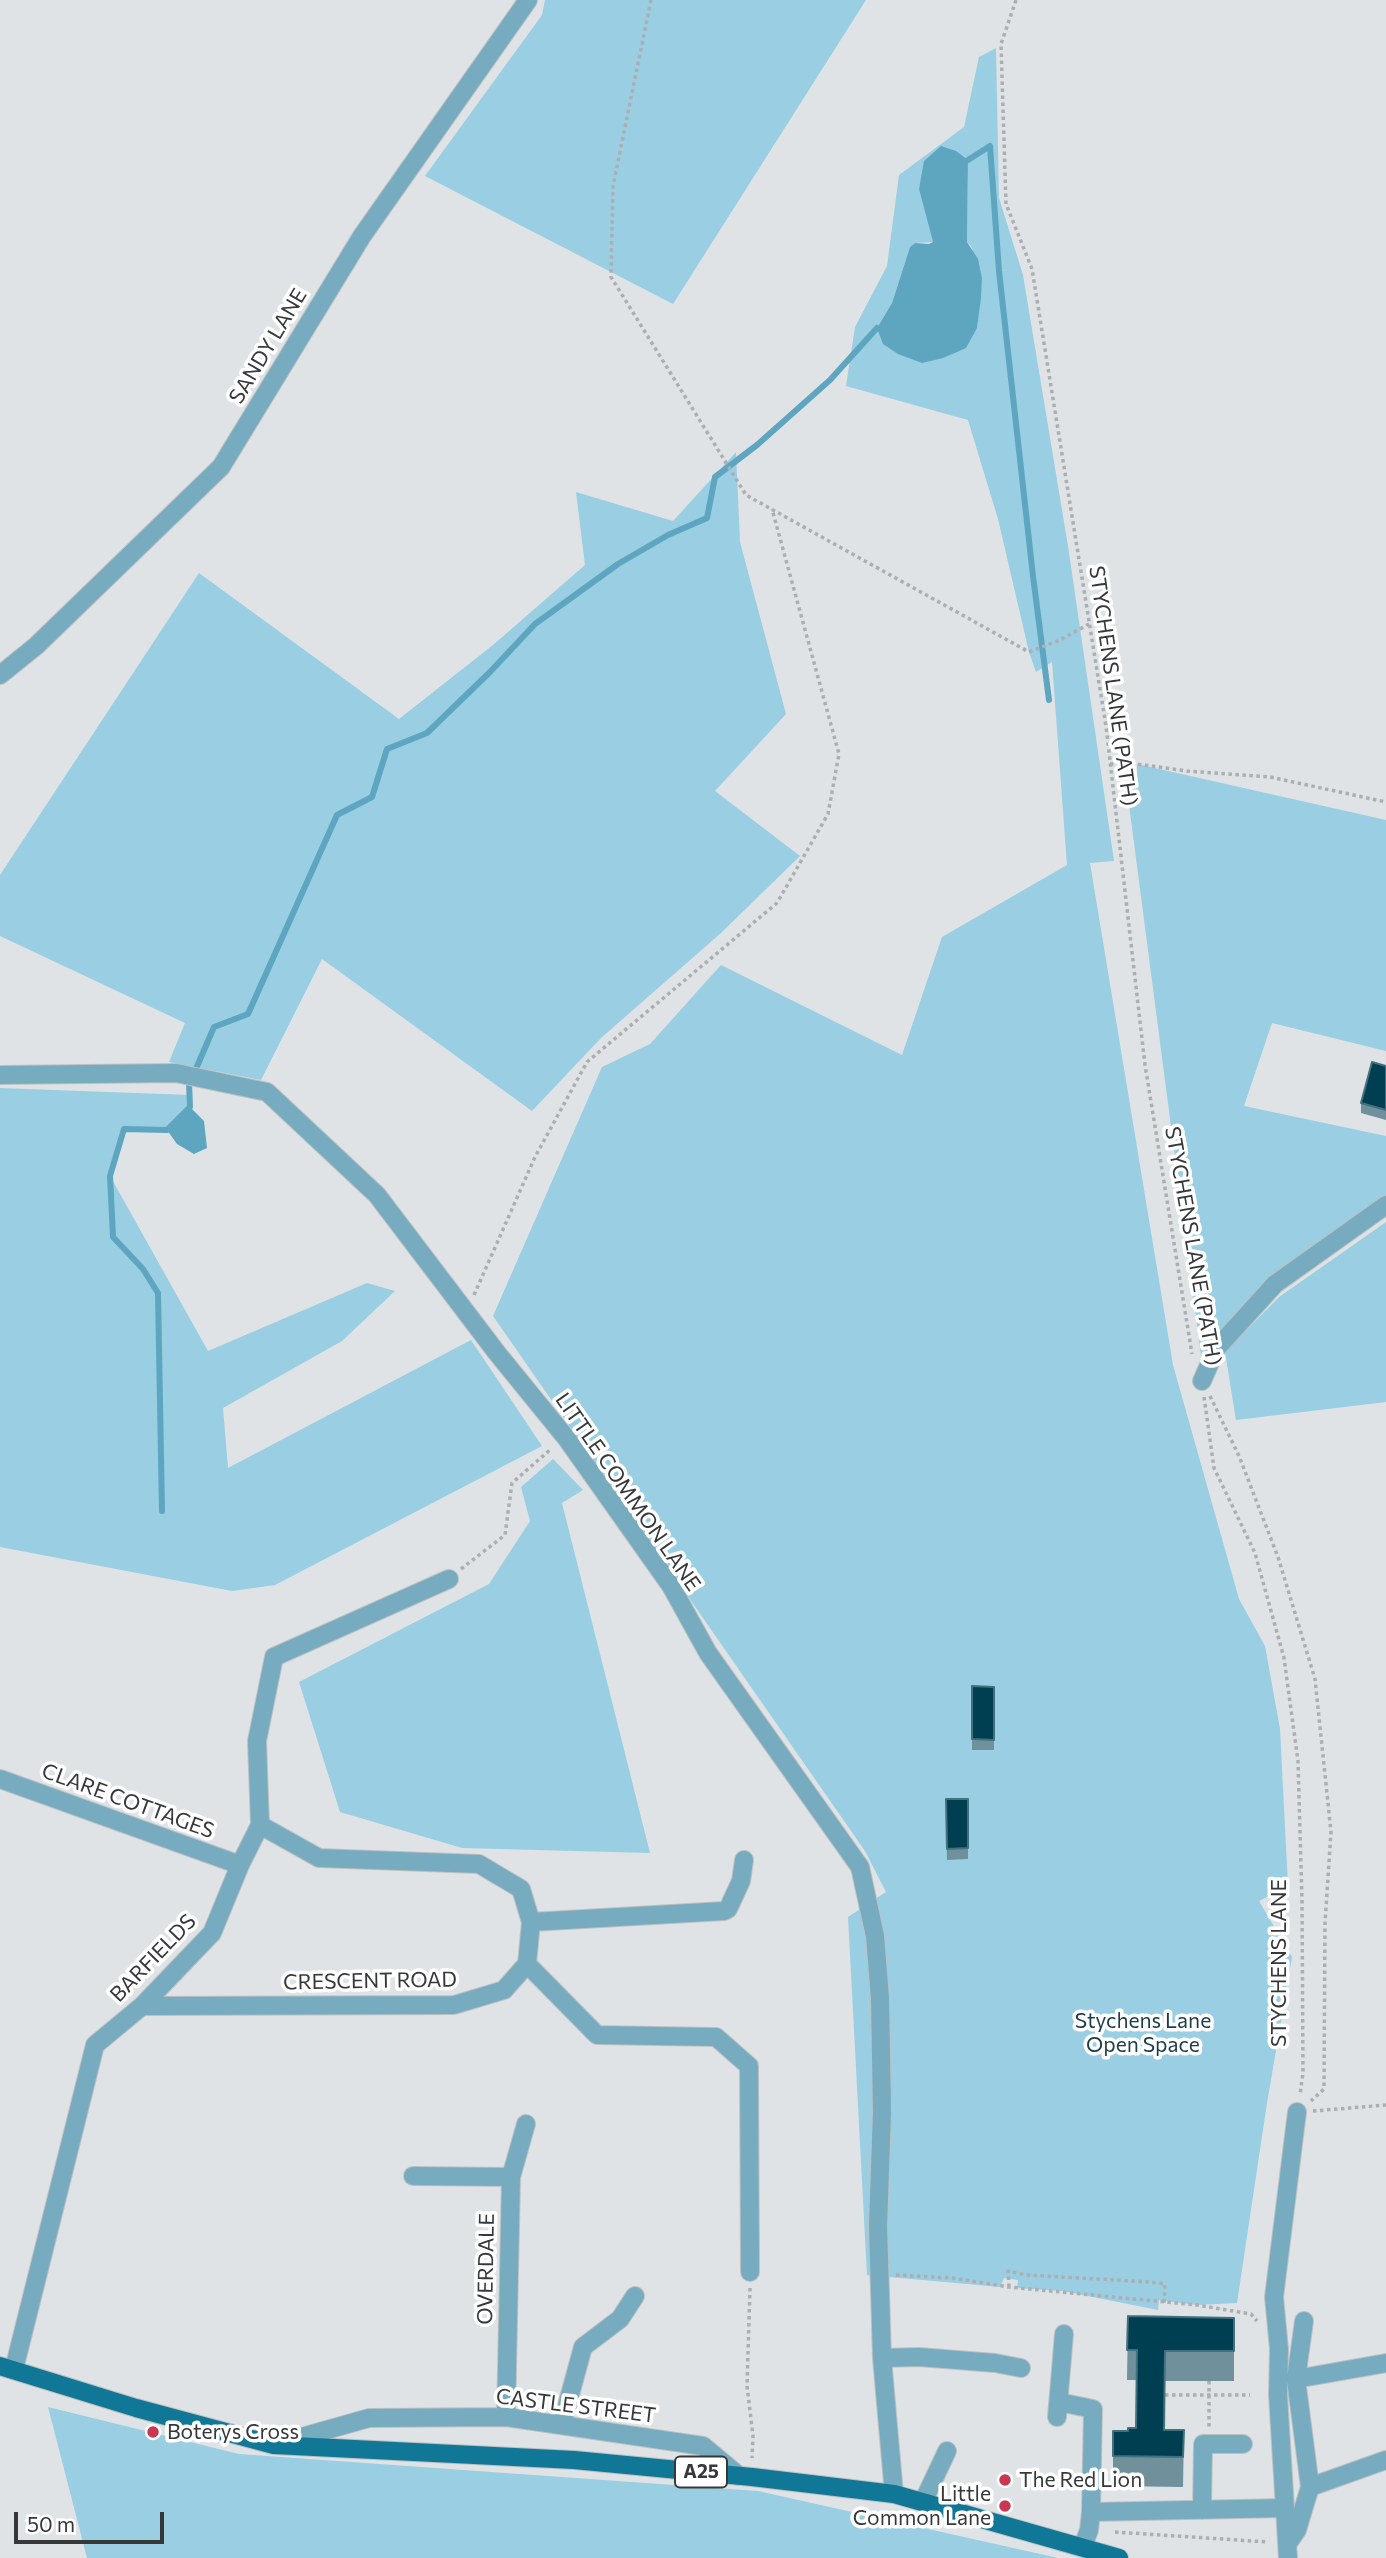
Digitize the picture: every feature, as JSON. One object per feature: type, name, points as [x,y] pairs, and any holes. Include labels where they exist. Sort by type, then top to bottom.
[{"type":"main road","name":"A25","points":[[7,2368],[136,2408],[274,2445],[574,2460],[745,2476],[894,2494],[923,2502],[1088,2530],[1119,2558]]},
{"type":"street","name":"SANDY LANE","points":[[0,675],[36,646],[221,467],[362,236],[528,0]]},
{"type":"street","name":"LITTLE COMMON LANE","points":[[0,1075],[176,1073],[267,1092],[377,1195],[466,1313],[567,1439],[671,1586],[708,1653],[860,1867],[875,1936],[880,1998],[878,2226],[882,2358],[894,2494]]},
{"type":"street","points":[[1202,1381],[1216,1349],[1275,1284],[1386,1205]]},
{"type":"street","name":"BARFIELDS","points":[[7,2368],[95,2045],[142,2006],[212,1933],[260,1825],[257,1741],[274,1657],[449,1579]]},
{"type":"street","name":"CLARE COTTAGES","points":[[0,1779],[240,1865]]},
{"type":"street","points":[[260,1825],[319,1858],[480,1864],[521,1889],[531,1922],[527,1964],[597,2035],[716,2037],[749,2066],[750,2272]]},
{"type":"street","points":[[531,1922],[724,1911],[728,1909],[741,1881],[744,1860]]},
{"type":"street","name":"CRESCENT ROAD","points":[[142,2006],[454,2005],[504,1990],[527,1964]]},
{"type":"street","points":[[1288,2550],[1278,2395],[1279,2349],[1273,2297],[1297,2112]]},
{"type":"street","name":"OVERDALE","points":[[506,2417],[511,2177],[526,2124]]},
{"type":"street","points":[[413,2176],[511,2177]]},
{"type":"street","points":[[562,2424],[583,2347],[620,2319],[635,2296]]},
{"type":"street","points":[[1288,2550],[1310,2487],[1296,2379],[1304,2321]]},
{"type":"street","points":[[1064,2334],[1058,2409],[1093,2409],[1088,2530],[1202,2510],[1285,2508]]},
{"type":"street","points":[[882,2358],[919,2357],[995,2363],[1021,2368]]},
{"type":"street","points":[[1296,2379],[1386,2363]]},
{"type":"street","name":"CASTLE STREET","points":[[274,2445],[369,2418],[506,2417],[703,2446],[745,2476]]},
{"type":"street","points":[[1202,2510],[1203,2444],[1243,2444]]},
{"type":"street","points":[[923,2502],[947,2451]]},
{"type":"street","points":[[1310,2487],[1386,2460]]},
{"type":"path","points":[[651,0],[614,186],[611,277],[747,495],[1029,652],[1060,640],[1089,624]]},
{"type":"path","name":"STYCHENS LANE (PATH)","points":[[1016,0],[1002,44],[1006,204],[1032,269],[1106,726],[1145,1065],[1194,1362],[1202,1381]]},
{"type":"path","points":[[466,1313],[535,1157],[587,1062],[777,903],[828,814],[839,754],[772,509]]},
{"type":"path","points":[[1110,764],[1137,764],[1187,771],[1270,777],[1386,802]]},
{"type":"path","points":[[1202,1381],[1240,1456],[1268,1531],[1315,1679],[1331,1832],[1325,1923],[1324,2089],[1297,2112]]},
{"type":"path","name":"STYCHENS LANE","points":[[1202,1381],[1214,1468],[1255,1553],[1284,1658],[1298,1761],[1303,2073],[1297,2112]]},
{"type":"path","points":[[449,1579],[505,1535],[512,1483],[546,1452],[567,1439]]},
{"type":"path","points":[[1297,2112],[1386,2105]]},
{"type":"path","points":[[1009,2287],[1008,2271],[1026,2275],[1151,2282],[1165,2284],[1164,2304]]},
{"type":"path","points":[[745,2476],[753,2436],[747,2386],[750,2272]]},
{"type":"path","points":[[880,2275],[953,2278],[1009,2287],[1164,2304],[1197,2305],[1251,2314],[1258,2322]]},
{"type":"path","points":[[1209,2381],[1209,2444]]},
{"type":"path","points":[[1165,2395],[1250,2395]]},
{"type":"path","points":[[1088,2530],[1288,2550]]},
{"type":"green space","points":[[545,0],[866,0],[673,304],[425,176],[542,15]]},
{"type":"green space","name":"Stychens Lane Open Space","points":[[996,48],[999,198],[1023,275],[1068,546],[1114,861],[1090,863],[1173,1365],[1239,1599],[1265,1646],[1280,1729],[1288,1886],[1259,1901],[1292,1957],[1237,2303],[1197,2305],[1159,2300],[1158,2310],[1063,2291],[1017,2288],[1018,2280],[1004,2278],[1000,2287],[867,2275],[848,1917],[886,1892],[865,1851],[493,1316],[602,1067],[650,1044],[721,965],[902,1055],[942,937],[1067,865],[1052,662],[1036,672],[998,519],[968,420],[846,386],[855,327],[887,266],[899,175],[964,127],[979,57]],"holes":[[[968,160],[967,242],[971,246],[982,278],[977,328],[877,328],[892,303],[910,247],[915,243],[933,242],[919,188]]]},
{"type":"green space","points":[[736,452],[740,542],[786,714],[715,791],[800,856],[721,933],[601,1038],[532,1111],[322,959],[261,1080],[169,1062],[185,1023],[0,936],[0,875],[199,573],[399,719],[493,645],[585,565],[576,492],[673,521]]},
{"type":"green space","points":[[1137,764],[1386,820],[1386,1051],[1272,1023],[1244,1106],[1386,1136],[1386,1217],[1275,1284],[1216,1349],[1201,1356],[1128,797],[1137,780]]},
{"type":"green space","points":[[0,1088],[190,1095],[190,1107],[167,1130],[124,1130],[110,1176],[208,1351],[367,1283],[395,1291],[342,1341],[223,1408],[228,1468],[471,1340],[542,1446],[275,1585],[232,1591],[0,1547]]},
{"type":"green space","points":[[1386,1222],[1386,1402],[1236,1420],[1225,1352],[1279,1297]]},
{"type":"green space","points":[[553,1459],[583,1490],[562,1503],[650,1853],[462,1848],[340,1812],[299,1682],[489,1584],[530,1521],[521,1487]]},
{"type":"green space","points":[[48,2407],[239,2454],[758,2491],[1058,2558],[87,2558]]},
{"type":"shaded area","points":[[941,146],[956,151],[968,160],[967,242],[978,259],[982,278],[981,298],[977,328],[966,348],[922,363],[898,354],[883,344],[877,328],[892,303],[910,247],[915,243],[933,242],[919,189],[924,161]]},
{"type":"shaded area","points":[[190,1107],[204,1121],[207,1148],[194,1154],[177,1144],[167,1130]]},
{"type":"building","points":[[1372,1062],[1386,1066],[1386,1110],[1361,1103]]},
{"type":"building","points":[[972,1686],[994,1687],[994,1740],[972,1739]]},
{"type":"building","points":[[946,1799],[968,1799],[968,1848],[947,1849]]},
{"type":"building","points":[[1128,2316],[1234,2318],[1234,2351],[1165,2351],[1164,2430],[1184,2430],[1183,2457],[1113,2456],[1113,2431],[1136,2428],[1137,2350],[1127,2350]]},
{"type":"waterway","points":[[968,160],[990,146],[999,271],[1049,700]]},
{"type":"waterway","points":[[195,1071],[214,1027],[248,1014],[337,815],[372,797],[387,749],[427,733],[535,624],[618,564],[668,535],[707,518],[715,477],[757,445],[830,380],[877,328]]},
{"type":"waterway","points":[[162,1511],[158,1293],[143,1269],[113,1237],[110,1176],[124,1129],[167,1130],[190,1107],[189,1083]]},
{"type":"place","name":"Boterys Cross","points":[[153,2432]]},
{"type":"place","name":"The Red Lion","points":[[1005,2480]]},
{"type":"place","name":"Little Common Lane","points":[[1005,2506]]}]
